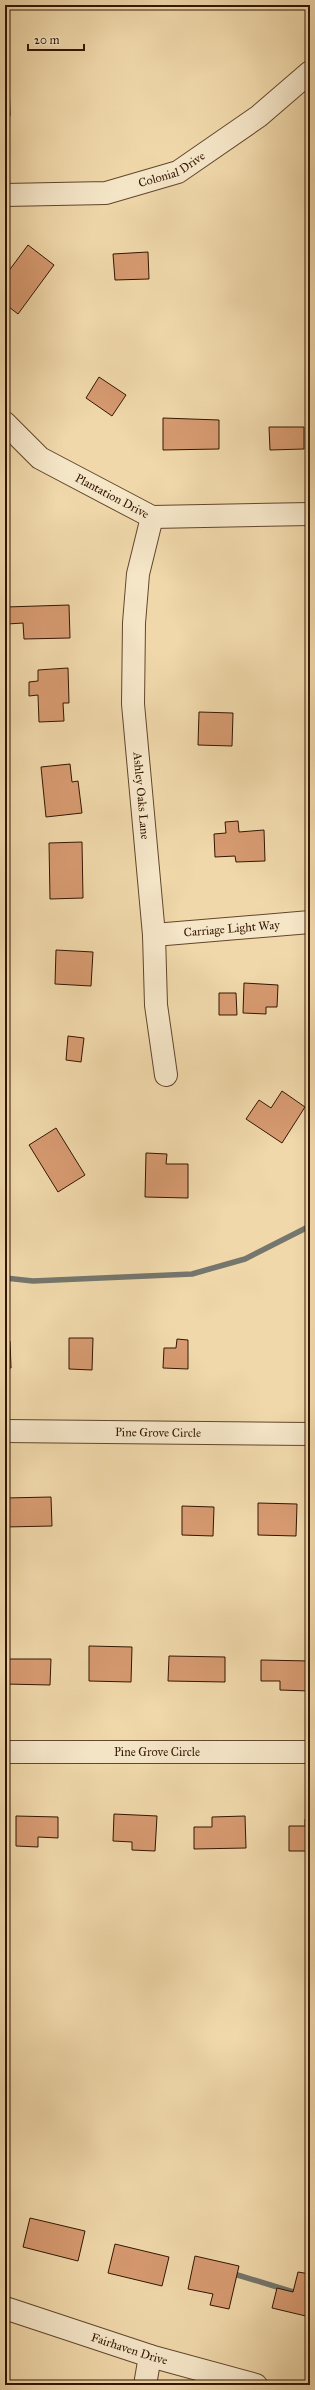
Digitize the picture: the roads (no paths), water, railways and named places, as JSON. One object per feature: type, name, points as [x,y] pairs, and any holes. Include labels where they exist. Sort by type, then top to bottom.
[{"type":"street","name":"Colonial Drive","points":[[5,195],[106,193],[178,172],[259,116],[310,72]]},
{"type":"street","name":"Plantation Drive","points":[[5,423],[40,458],[152,517],[310,514]]},
{"type":"street","name":"Ashley Oaks Lane","points":[[152,517],[138,574],[134,623],[133,704],[154,935],[156,1005],[166,1075]]},
{"type":"street","name":"Carriage Light Way","points":[[154,935],[310,922]]},
{"type":"street","name":"Pine Grove Circle","points":[[5,1431],[310,1434]]},
{"type":"street","name":"Pine Grove Circle","points":[[5,1752],[310,1752]]},
{"type":"street","name":"Fairhaven Drive","points":[[5,2308],[150,2356],[256,2385]]},
{"type":"street","points":[[144,2385],[150,2356]]},
{"type":"waterway","points":[[5,1278],[33,1281],[192,1274],[245,1259],[310,1226]]},
{"type":"waterway","points":[[231,2273],[310,2297]]}]
